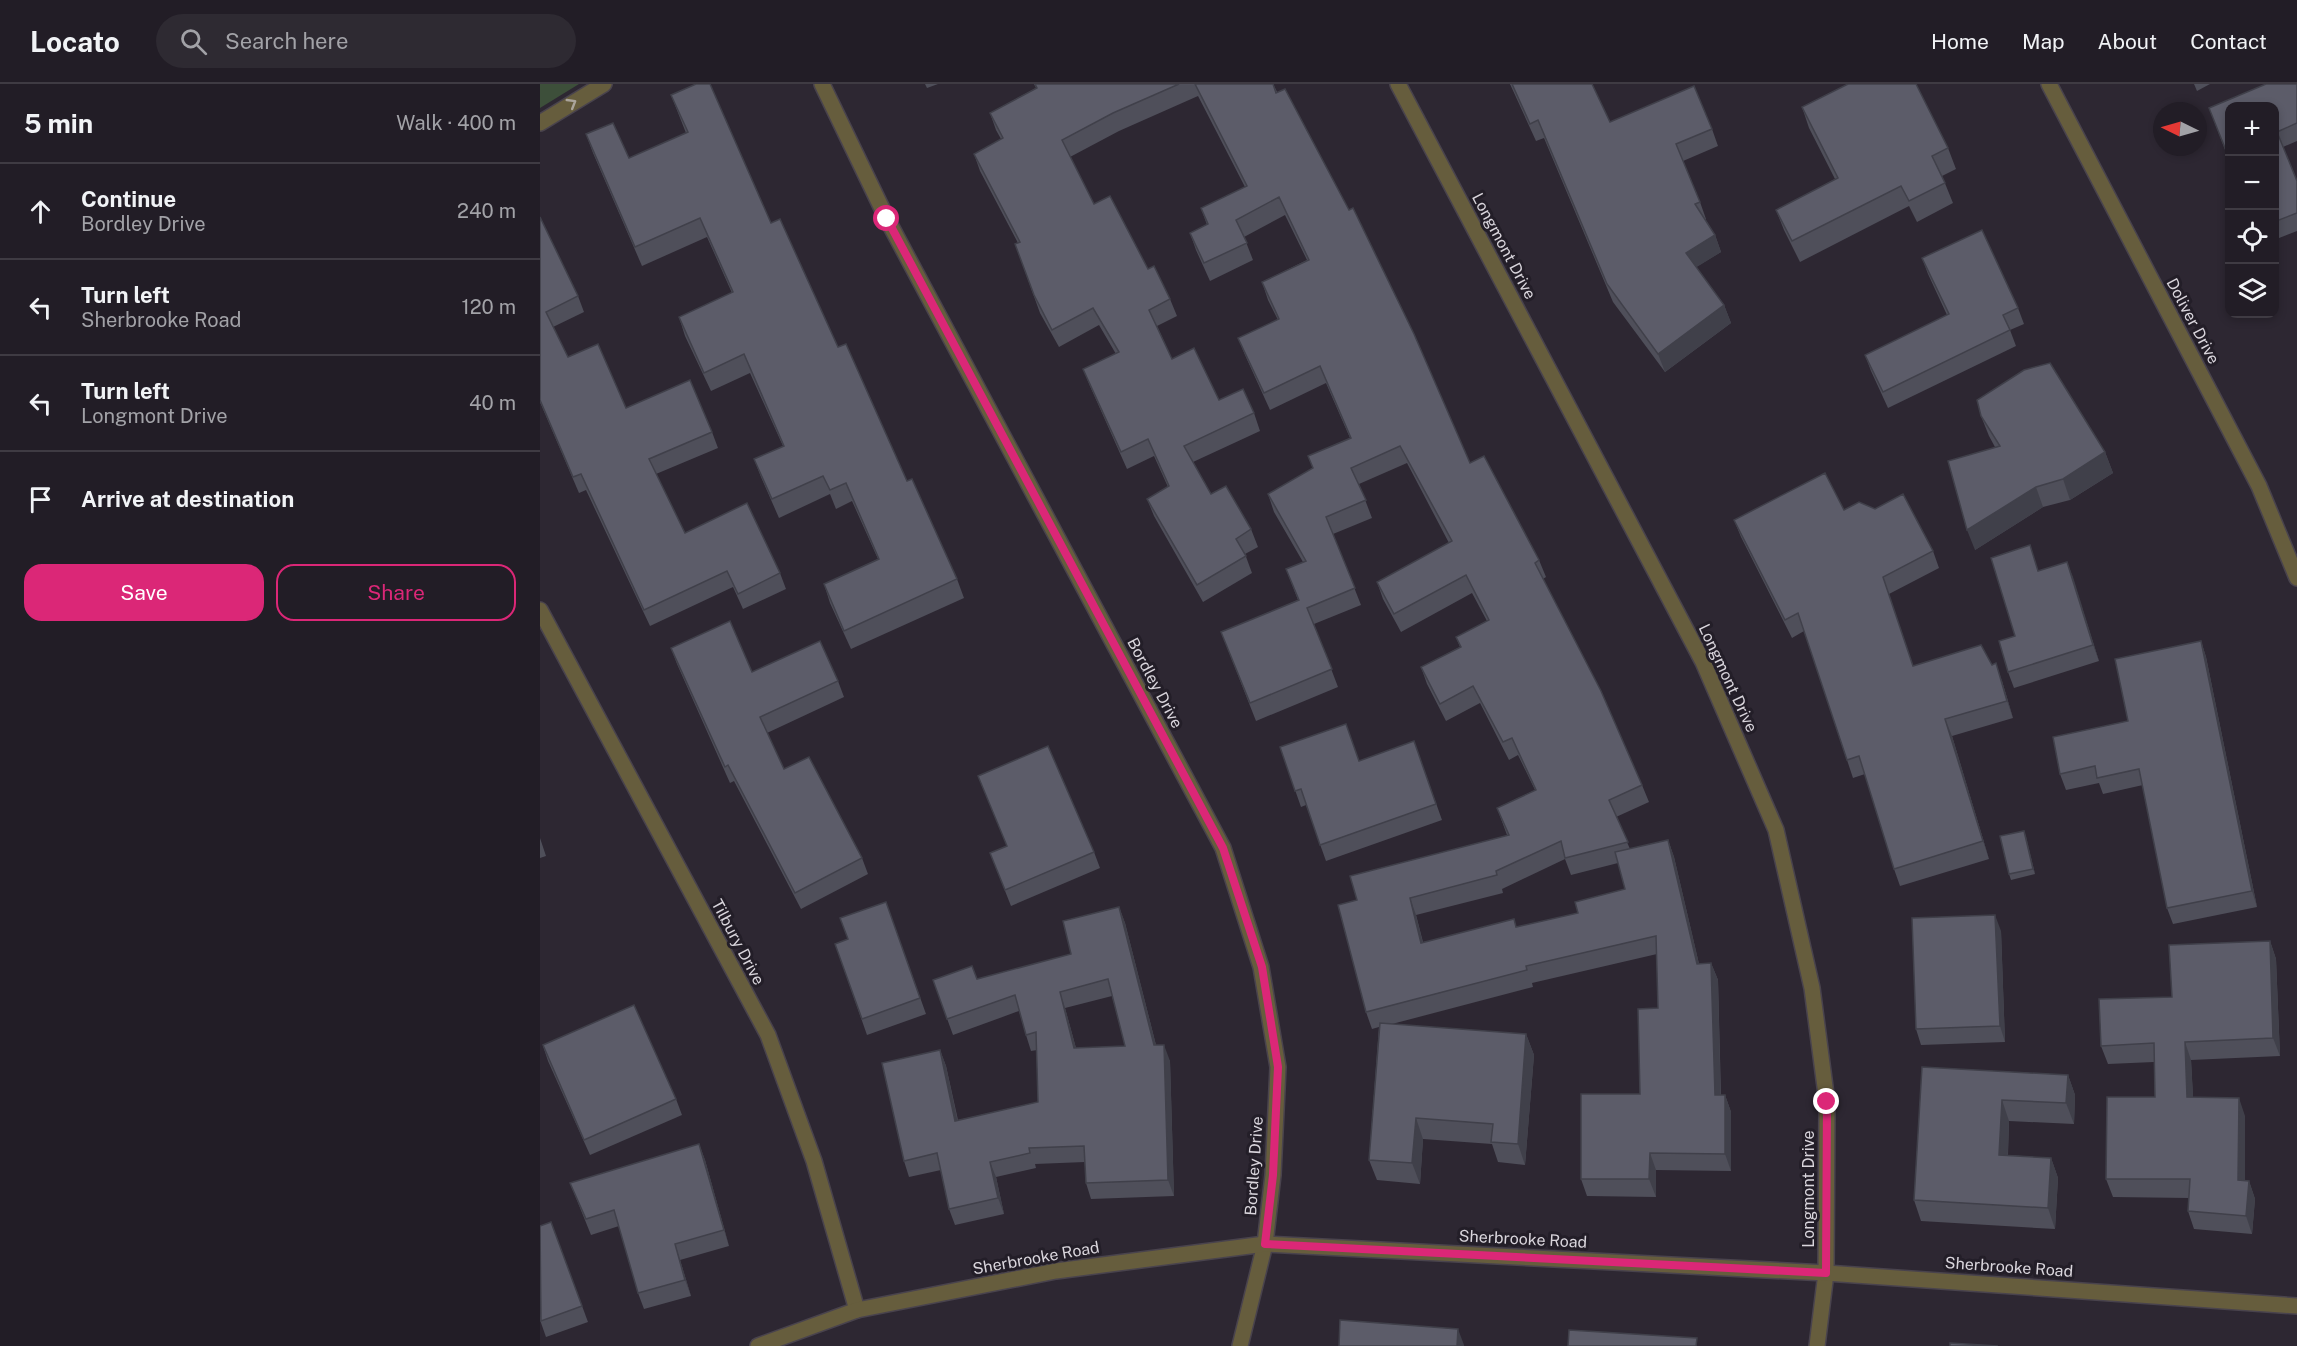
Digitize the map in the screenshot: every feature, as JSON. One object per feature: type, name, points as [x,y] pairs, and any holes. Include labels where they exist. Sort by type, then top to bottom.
[{"type":"street","points":[[540,123],[604,84]]},
{"type":"street","name":"Bordley Drive","points":[[822,84],[887,219],[1223,848],[1262,967],[1278,1067],[1273,1175],[1265,1244],[1240,1346]]},
{"type":"street","name":"Longmont Drive","points":[[1398,84],[1703,663],[1776,830],[1812,988],[1827,1102],[1826,1273],[1817,1346]]},
{"type":"street","name":"Doliver Drive","points":[[2049,84],[2259,486],[2297,578]]},
{"type":"street","name":"Tilbury Drive","points":[[540,610],[768,1035],[814,1161],[857,1311]]},
{"type":"street","name":"Sherbrooke Road","points":[[758,1346],[857,1311],[1056,1271],[1265,1244],[1826,1273],[2297,1306]]},
{"type":"green space","points":[[540,84],[579,84],[540,108]]},
{"type":"building","points":[[696,84],[710,84],[771,223],[780,219],[838,347],[846,344],[907,481],[912,479],[957,579],[844,631],[824,584],[879,559],[846,483],[830,490],[823,476],[772,499],[754,459],[784,446],[744,354],[704,373],[679,317],[733,292],[700,218],[635,247],[586,134],[613,123],[629,158],[688,132],[671,95]]},
{"type":"building","points":[[1035,84],[1179,84],[1113,113],[1062,140],[1094,204],[1110,196],[1148,269],[1154,266],[1170,299],[1149,310],[1172,359],[1194,348],[1219,400],[1243,389],[1254,413],[1184,446],[1211,494],[1226,486],[1251,529],[1236,539],[1246,556],[1197,585],[1147,499],[1169,486],[1148,439],[1121,452],[1083,369],[1119,352],[1093,308],[1052,330],[1034,295],[1015,244],[1020,242],[974,154],[1003,138],[990,113],[1037,88]]},
{"type":"building","points":[[1195,84],[1273,84],[1276,93],[1285,89],[1349,210],[1353,208],[1414,334],[1470,463],[1484,456],[1539,560],[1535,563],[1601,691],[1642,785],[1609,800],[1628,842],[1565,858],[1561,841],[1496,871],[1497,875],[1410,898],[1421,943],[1514,919],[1516,927],[1578,913],[1575,902],[1625,889],[1615,852],[1668,840],[1697,964],[1711,963],[1715,1095],[1725,1095],[1725,1154],[1650,1153],[1649,1179],[1581,1179],[1581,1094],[1640,1094],[1638,1009],[1658,1008],[1656,936],[1526,966],[1527,970],[1366,1012],[1338,905],[1357,900],[1350,876],[1509,835],[1497,808],[1536,790],[1512,738],[1503,742],[1473,686],[1440,704],[1421,667],[1461,647],[1456,637],[1489,620],[1466,575],[1394,614],[1377,582],[1452,541],[1400,446],[1351,468],[1366,500],[1326,517],[1355,588],[1307,608],[1332,669],[1250,703],[1221,632],[1299,600],[1286,569],[1306,561],[1268,494],[1313,468],[1308,456],[1351,438],[1320,366],[1264,393],[1238,338],[1279,319],[1262,282],[1309,260],[1279,197],[1236,220],[1247,243],[1204,263],[1190,233],[1208,224],[1201,208],[1247,186]]},
{"type":"building","points":[[1512,84],[1592,84],[1610,122],[1694,86],[1712,129],[1676,144],[1700,202],[1695,204],[1715,235],[1686,253],[1724,305],[1658,354],[1607,284],[1538,120],[1530,124]]},
{"type":"building","points":[[1848,84],[1916,84],[1948,148],[1932,156],[1945,183],[1909,201],[1901,186],[1792,241],[1776,210],[1838,178],[1802,107]]},
{"type":"building","points":[[2266,84],[2297,84],[2297,123],[2279,131],[2279,102],[2225,102],[2225,148],[2209,108]]},
{"type":"building","points":[[2279,137],[2297,181],[2297,213],[2279,220]]},
{"type":"building","points":[[540,217],[578,296],[546,312],[568,357],[598,344],[626,408],[690,380],[712,432],[649,459],[685,533],[747,503],[780,573],[738,594],[727,571],[644,610],[581,474],[573,477],[540,400]]},
{"type":"building","points":[[1982,230],[2018,308],[2003,315],[2010,330],[1883,392],[1865,355],[1949,314],[1922,258]]},
{"type":"building","points":[[2050,363],[2105,452],[2063,479],[2036,487],[1967,530],[1948,461],[2000,446],[1981,416],[1977,400],[2024,370]]},
{"type":"building","points":[[1825,473],[1844,510],[1859,502],[1875,509],[1903,494],[1933,551],[1883,577],[1913,666],[1981,645],[1992,665],[1996,663],[2007,701],[1945,719],[1983,841],[1894,869],[1859,756],[1847,760],[1798,613],[1785,620],[1734,520]]},
{"type":"building","points":[[2030,545],[2038,571],[2067,562],[2093,645],[2008,672],[1999,641],[2015,636],[1991,558]]},
{"type":"building","points":[[730,621],[752,672],[820,641],[838,681],[760,717],[784,769],[809,757],[862,858],[795,893],[728,765],[725,767],[671,648]]},
{"type":"building","points":[[2201,641],[2252,891],[2167,908],[2139,769],[2097,778],[2095,766],[2060,774],[2053,737],[2128,721],[2115,659]]},
{"type":"building","points":[[1346,724],[1359,761],[1414,741],[1436,804],[1320,845],[1301,789],[1295,791],[1280,747]]},
{"type":"building","points":[[1048,746],[1094,852],[1005,890],[990,853],[1007,846],[978,776]]},
{"type":"building","points":[[2024,831],[2033,869],[2009,874],[2000,836]]},
{"type":"building","points":[[886,902],[920,998],[862,1019],[835,944],[848,939],[840,918]]},
{"type":"building","points":[[1119,907],[1154,1045],[1164,1045],[1168,1180],[1086,1183],[1084,1146],[1029,1148],[1030,1153],[990,1162],[998,1198],[949,1209],[937,1153],[904,1161],[882,1063],[940,1050],[955,1121],[1038,1102],[1036,1032],[1026,1035],[1015,995],[947,1019],[933,980],[972,966],[977,979],[1071,954],[1063,921]],"holes":[[[1108,979],[1125,1046],[1074,1048],[1060,992]]]},
{"type":"building","points":[[1995,915],[2000,1026],[1916,1029],[1912,918]]},
{"type":"building","points":[[2270,941],[2273,1038],[2185,1042],[2187,1097],[2239,1098],[2238,1180],[2249,1181],[2246,1216],[2188,1211],[2190,1179],[2106,1179],[2107,1097],[2155,1097],[2154,1043],[2101,1046],[2099,999],[2172,997],[2169,945]]},
{"type":"building","points":[[634,1005],[676,1099],[584,1140],[543,1045]]},
{"type":"building","points":[[1380,1023],[1526,1034],[1518,1144],[1491,1142],[1493,1124],[1416,1118],[1412,1163],[1369,1160]]},
{"type":"building","points":[[1922,1067],[2068,1075],[2066,1103],[2002,1100],[1999,1155],[2051,1158],[2048,1208],[1914,1200]]},
{"type":"building","points":[[699,1144],[724,1230],[675,1244],[685,1280],[638,1293],[614,1210],[586,1219],[570,1183]]},
{"type":"building","points":[[551,1222],[582,1306],[541,1321],[540,1226]]},
{"type":"building","points":[[1340,1320],[1458,1329],[1457,1346],[1339,1346]]},
{"type":"building","points":[[1569,1330],[1697,1338],[1696,1346],[1568,1346]]},
{"type":"building","points":[[1950,1343],[1998,1346],[1950,1346]]},
{"type":"route","points":[[887,219],[1223,848],[1262,967],[1278,1067],[1273,1175],[1265,1244],[1826,1273],[1827,1102]]}]
